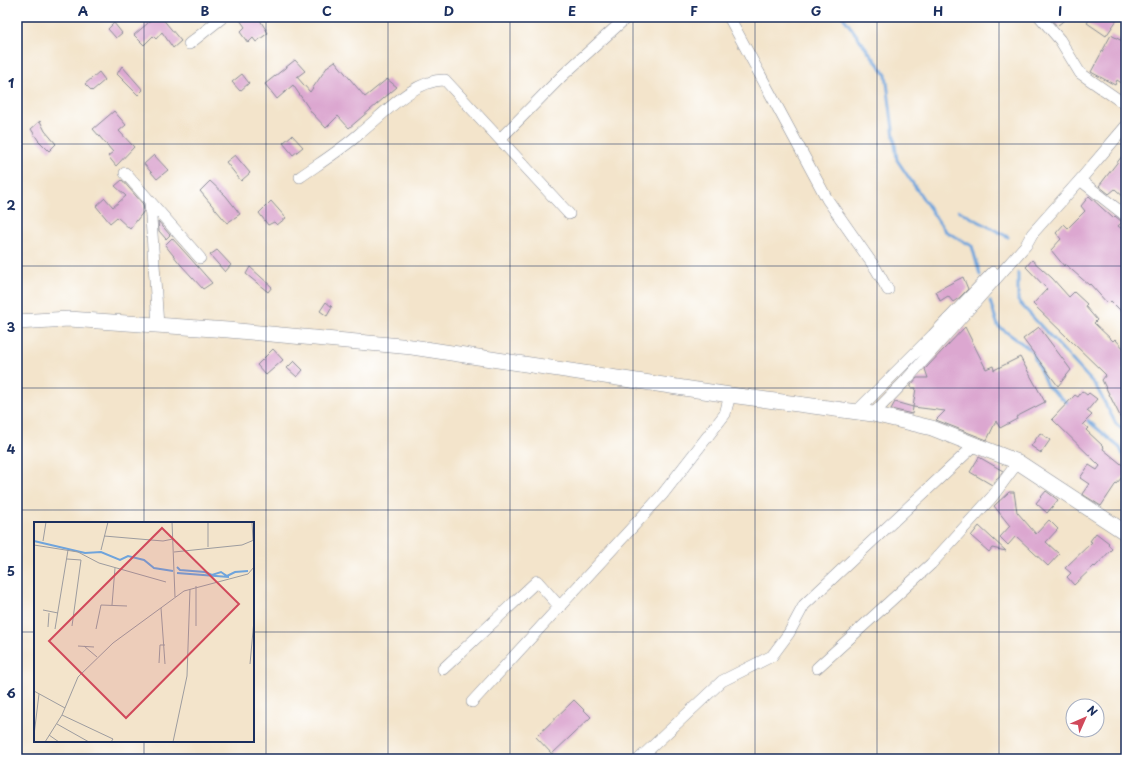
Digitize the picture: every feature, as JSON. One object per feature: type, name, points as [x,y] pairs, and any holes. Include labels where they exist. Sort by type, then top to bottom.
[{"type":"main road","points":[[17,322],[69,319],[243,331],[412,347],[855,414],[873,414],[932,428],[976,444],[1018,462],[1126,534]]},
{"type":"street","points":[[189,44],[223,17]]},
{"type":"street","points":[[500,138],[562,76],[627,17]]},
{"type":"street","points":[[729,17],[828,199],[876,269],[888,290]]},
{"type":"street","points":[[1040,17],[1060,40],[1080,73],[1126,105]]},
{"type":"street","points":[[300,177],[358,135],[407,94],[436,80],[445,80],[569,214]]},
{"type":"street","points":[[873,414],[907,379],[1026,245],[1032,234],[1126,126]]},
{"type":"street","points":[[125,173],[200,258]]},
{"type":"street","points":[[1080,180],[1126,216]]},
{"type":"street","points":[[150,202],[158,326]]},
{"type":"street","points":[[855,414],[939,329],[1022,240],[1032,234]]},
{"type":"street","points":[[472,702],[662,496],[725,414],[730,395]]},
{"type":"street","points":[[639,759],[722,680],[772,656],[789,633],[804,606],[976,444]]},
{"type":"street","points":[[817,668],[932,564],[992,497],[1018,462]]},
{"type":"street","points":[[443,669],[537,581],[560,607]]},
{"type":"building","points":[[155,17],[161,17],[181,41],[173,48],[162,32],[156,39],[153,36],[144,45],[134,35]]},
{"type":"building","points":[[238,17],[258,17],[268,33],[256,42],[253,38],[248,43],[240,32],[245,27]]},
{"type":"building","points":[[1049,17],[1068,17],[1057,26]]},
{"type":"building","points":[[1091,17],[1119,17],[1106,36],[1087,23]]},
{"type":"building","points":[[114,23],[122,33],[116,38],[108,29]]},
{"type":"building","points":[[1111,35],[1126,43],[1126,86],[1117,80],[1115,85],[1091,72]]},
{"type":"building","points":[[295,60],[305,71],[297,77],[310,92],[328,66],[335,61],[365,97],[387,79],[397,87],[349,128],[338,116],[326,128],[312,113],[293,85],[277,99],[265,84]]},
{"type":"building","points":[[122,66],[143,90],[138,95],[117,74]]},
{"type":"building","points":[[99,72],[105,80],[92,91],[85,84]]},
{"type":"building","points":[[242,74],[249,83],[240,91],[232,82]]},
{"type":"building","points":[[114,111],[126,125],[119,131],[134,147],[116,166],[108,156],[113,152],[93,129]]},
{"type":"building","points":[[40,121],[45,131],[56,144],[49,151],[38,140],[31,129]]},
{"type":"building","points":[[292,135],[303,147],[293,155],[283,143]]},
{"type":"building","points":[[1126,151],[1126,199],[1115,189],[1109,194],[1099,186]]},
{"type":"building","points":[[154,155],[168,170],[157,179],[144,164]]},
{"type":"building","points":[[235,155],[250,173],[241,181],[226,162]]},
{"type":"building","points":[[122,180],[143,204],[144,211],[130,229],[117,217],[110,223],[96,206],[105,198],[113,207],[126,196],[115,186]]},
{"type":"building","points":[[210,181],[226,196],[240,214],[227,223],[200,191]]},
{"type":"building","points":[[1089,196],[1113,218],[1115,216],[1122,222],[1118,226],[1126,232],[1126,316],[1111,301],[1108,304],[1090,284],[1089,285],[1065,264],[1064,266],[1051,250],[1061,239],[1056,233],[1064,224],[1068,228],[1085,211],[1081,206]]},
{"type":"building","points":[[271,201],[286,218],[277,225],[274,222],[268,225],[259,213]]},
{"type":"building","points":[[158,221],[170,235],[166,239],[159,231]]},
{"type":"building","points":[[172,238],[212,283],[203,289],[181,265],[165,245]]},
{"type":"building","points":[[217,250],[231,265],[225,272],[210,255]]},
{"type":"building","points":[[1032,260],[1052,278],[1069,297],[1074,292],[1087,304],[1085,306],[1097,320],[1094,323],[1113,341],[1115,339],[1126,351],[1126,366],[1122,371],[1126,375],[1126,428],[1102,380],[1106,375],[1033,304],[1047,289],[1026,267]]},
{"type":"building","points":[[250,267],[272,287],[268,292],[246,274]]},
{"type":"building","points":[[963,277],[968,289],[953,302],[948,296],[940,301],[936,291]]},
{"type":"building","points":[[326,302],[332,307],[327,316],[320,311]]},
{"type":"building","points":[[965,327],[986,369],[993,366],[994,370],[1020,357],[1045,402],[1016,417],[1017,419],[1000,428],[996,421],[987,440],[936,420],[945,411],[913,407],[916,388],[911,388],[911,385],[917,378],[928,378],[925,369]]},
{"type":"building","points":[[1039,327],[1071,370],[1058,386],[1023,339]]},
{"type":"building","points":[[273,349],[283,360],[266,375],[257,365]]},
{"type":"building","points":[[294,361],[303,370],[297,377],[287,368]]},
{"type":"building","points":[[1082,391],[1087,395],[1089,393],[1097,399],[1087,411],[1092,415],[1083,424],[1088,428],[1086,430],[1104,447],[1103,449],[1126,468],[1126,473],[1115,485],[1101,506],[1082,494],[1089,484],[1080,478],[1089,465],[1097,470],[1100,466],[1052,419],[1075,395],[1078,397]]},
{"type":"building","points":[[895,402],[913,407],[912,414],[891,409]]},
{"type":"building","points":[[1040,433],[1050,440],[1041,453],[1031,446]]},
{"type":"building","points":[[979,457],[1003,471],[992,485],[970,472]]},
{"type":"building","points":[[1046,491],[1058,500],[1047,513],[1036,503]]},
{"type":"building","points":[[1009,492],[1014,492],[1017,512],[1036,534],[1049,520],[1058,529],[1046,542],[1059,554],[1048,566],[1016,536],[1008,545],[1000,537],[1010,526],[994,506]]},
{"type":"building","points":[[979,526],[1006,551],[992,548],[989,552],[971,536]]},
{"type":"building","points":[[1096,533],[1109,543],[1108,544],[1112,549],[1095,567],[1094,566],[1074,585],[1067,577],[1071,573],[1065,568],[1092,542],[1090,541]]},
{"type":"building","points":[[574,700],[591,717],[552,754],[536,737]]},
{"type":"waterway","points":[[843,17],[886,75],[897,160],[945,231],[972,246],[980,275]]},
{"type":"waterway","points":[[959,211],[1008,237]]},
{"type":"waterway","points":[[1018,273],[1018,301],[1096,386],[1116,424],[1126,432]]},
{"type":"waterway","points":[[990,301],[998,326],[1031,350],[1047,386],[1070,405]]},
{"type":"waterway","points":[[1085,418],[1120,448],[1126,462]]}]
